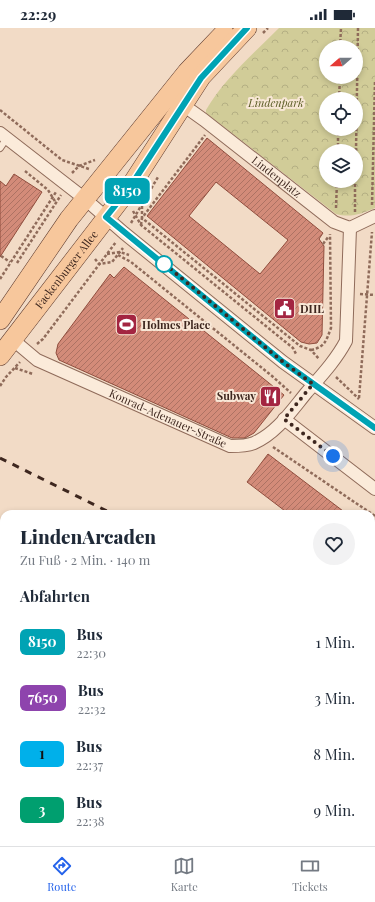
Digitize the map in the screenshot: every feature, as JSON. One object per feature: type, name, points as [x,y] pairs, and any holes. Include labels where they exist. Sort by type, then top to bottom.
[{"type":"main road","name":"Fackenburger Allee","points":[[0,356],[130,187],[201,78],[247,28]]},
{"type":"main road","name":"Fackenburger Allee","points":[[0,320],[59,232],[187,72],[227,30]]},
{"type":"street","name":"Lindenplatz","points":[[182,105],[204,120],[334,222],[350,228]]},
{"type":"street","points":[[2,140],[64,182],[283,362],[375,428]]},
{"type":"street","points":[[350,228],[373,213]]},
{"type":"street","name":"Konrad-Adenauer-Straße","points":[[12,339],[37,360],[230,446],[254,443],[270,434],[284,419],[340,351],[346,341],[350,228]]},
{"type":"street","points":[[284,419],[375,489]]},
{"type":"path","points":[[340,40],[341,28]]},
{"type":"path","points":[[356,144],[358,28]]},
{"type":"path","points":[[373,213],[375,81]]},
{"type":"path","points":[[0,110],[62,160],[88,168]]},
{"type":"path","points":[[142,218],[202,139]]},
{"type":"path","points":[[0,279],[58,189],[79,166],[96,159],[110,170]]},
{"type":"path","points":[[16,264],[55,203],[48,190],[24,170]]},
{"type":"path","points":[[130,187],[142,205],[142,218]]},
{"type":"path","points":[[336,212],[337,188]]},
{"type":"path","points":[[354,216],[355,188]]},
{"type":"path","points":[[136,217],[141,225],[293,348],[300,360]]},
{"type":"path","points":[[142,218],[264,315],[300,346],[311,350],[320,348],[326,342],[331,328],[329,236]]},
{"type":"path","points":[[323,244],[332,230]]},
{"type":"path","points":[[359,399],[372,230]]},
{"type":"path","points":[[43,339],[106,254]]},
{"type":"path","points":[[118,255],[137,267],[292,393]]},
{"type":"path","points":[[1,256],[11,263]]},
{"type":"path","points":[[0,386],[15,368]]},
{"type":"path","points":[[272,446],[366,510]]},
{"type":"green space","name":"Lindenpark","points":[[279,28],[375,28],[375,208],[356,215],[346,216],[336,214],[206,113],[206,110],[221,88]]},
{"type":"building","points":[[207,138],[323,233],[319,239],[324,246],[322,335],[317,343],[309,344],[301,342],[147,216]],"holes":[[[216,182],[288,240],[260,274],[189,216]]]},
{"type":"building","points":[[14,174],[42,192],[0,257],[0,181],[6,186]]},
{"type":"building","points":[[124,267],[284,395],[254,433],[245,438],[232,438],[59,360],[56,353],[58,344],[110,274],[114,278]]},
{"type":"building","points":[[268,454],[342,510],[284,510],[247,482]]},
{"type":"railway","points":[[0,458],[105,510]]},
{"type":"bus line","name":"8150","points":[[247,28],[201,78],[130,187],[106,217],[283,362],[375,428]]},
{"type":"place","name":"DHL","points":[[284,309]]},
{"type":"place","name":"Holmes Place","points":[[127,325]]},
{"type":"place","name":"Subway","points":[[271,396]]},
{"type":"route","points":[[164,264],[162,262],[283,362],[313,384],[284,419],[333,456]]}]
